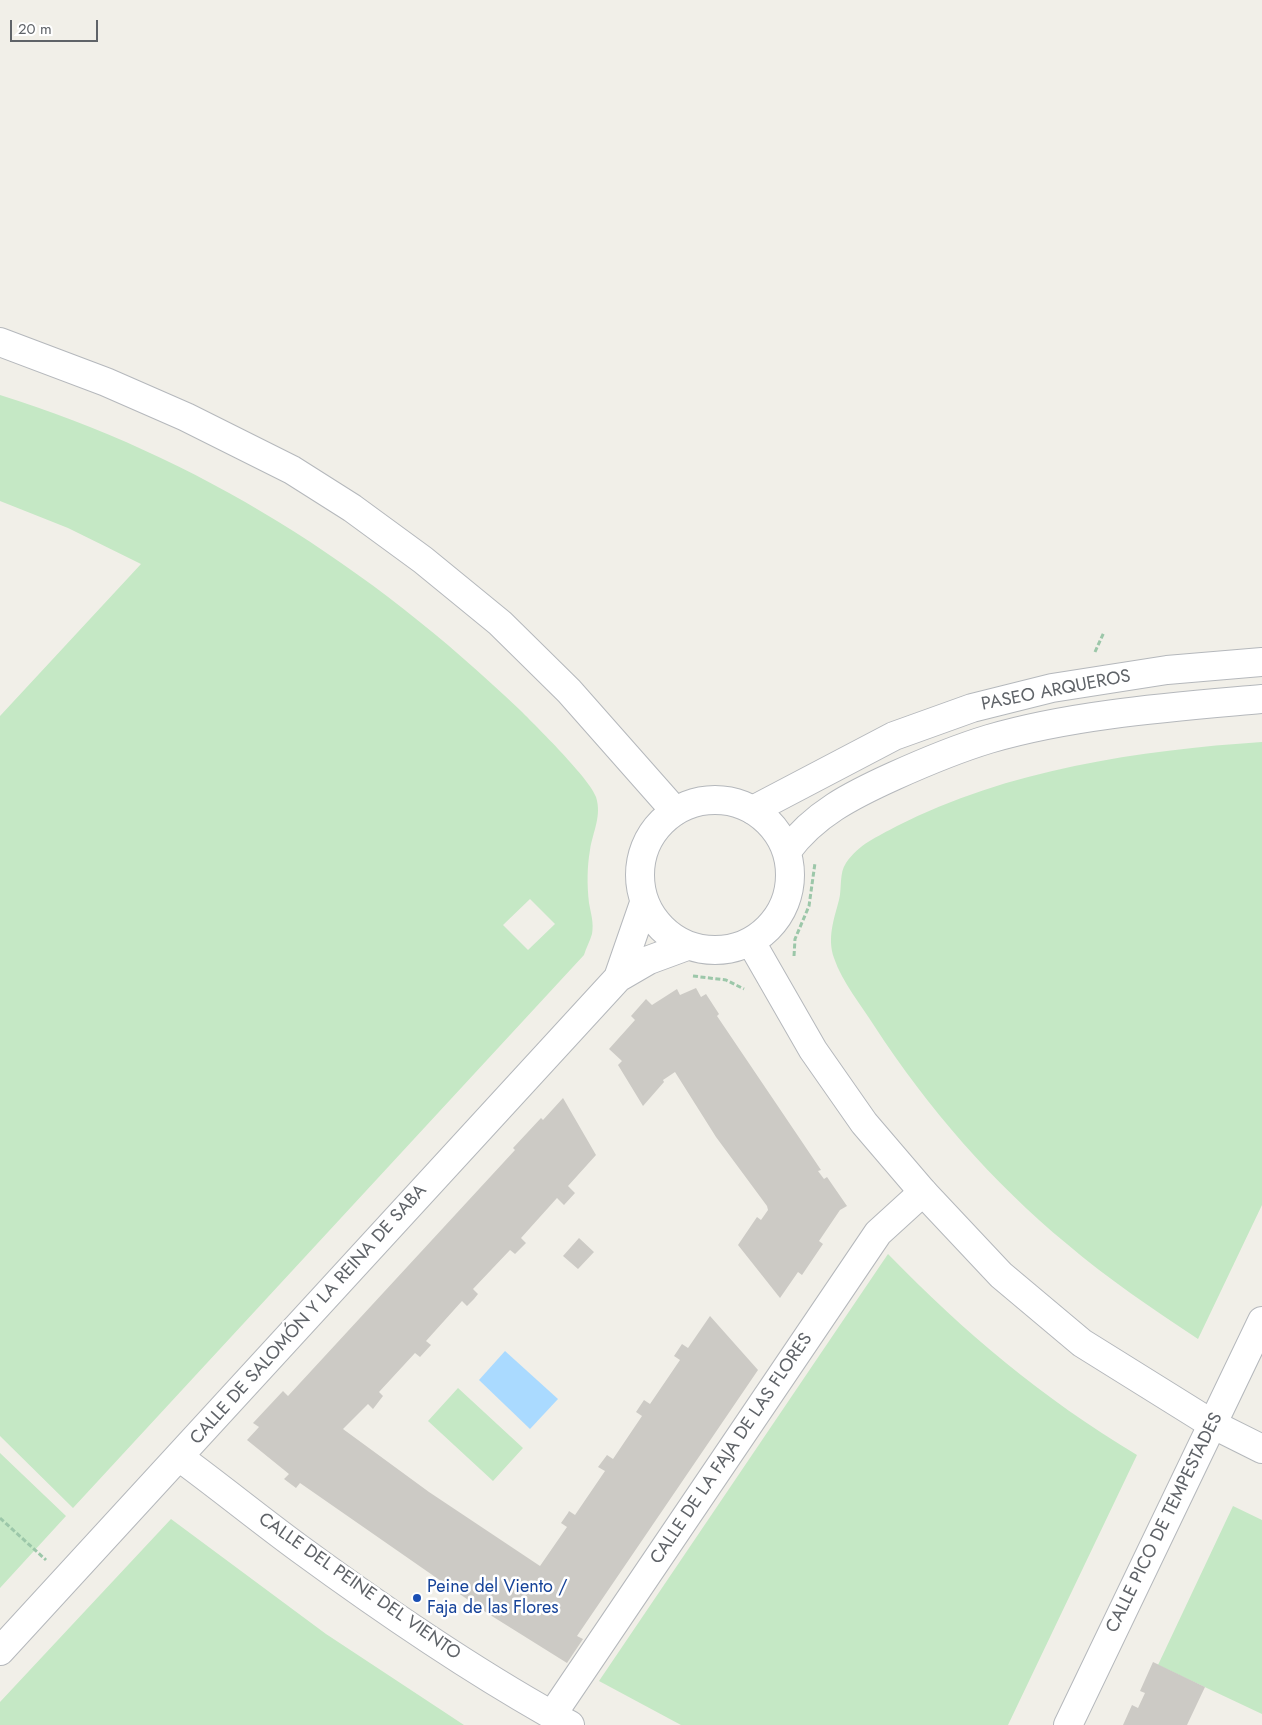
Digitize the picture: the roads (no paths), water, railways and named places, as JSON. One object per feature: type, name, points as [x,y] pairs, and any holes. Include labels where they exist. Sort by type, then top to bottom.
[{"type":"street","points":[[0,342],[106,382],[186,417],[292,470],[352,508],[423,560],[500,623],[569,691],[675,811]]},
{"type":"street","name":"PASEO ARQUEROS","points":[[753,810],[894,736],[972,708],[1062,687],[1167,670],[1262,662]]},
{"type":"street","name":"PASEO ARQUEROS","points":[[787,851],[798,835],[814,820],[844,800],[937,756],[990,739],[1049,726],[1150,709],[1262,699]]},
{"type":"street","points":[[706,800],[730,802],[753,810],[774,827],[787,851],[791,877],[786,902],[772,925],[751,942],[736,948],[719,950],[703,950],[687,946],[661,928],[644,903],[639,873],[646,844],[663,820],[675,811],[690,804],[706,800]]},
{"type":"street","name":"CALLE DE SALOMÓN Y LA REINA DE SABA","points":[[618,978],[644,903]]},
{"type":"street","points":[[751,942],[813,1050],[864,1123],[923,1192],[1000,1276],[1082,1343],[1212,1424],[1262,1449]]},
{"type":"street","name":"CALLE DE SALOMÓN Y LA REINA DE SABA","points":[[0,1651],[618,978],[649,960],[687,946]]},
{"type":"street","name":"CALLE DE LA FAJA DE LAS FLORES","points":[[561,1720],[878,1233],[923,1192]]},
{"type":"street","name":"CALLE PICO DE TEMPESTADES","points":[[1068,1725],[1262,1321]]},
{"type":"street","name":"CALLE DEL PEINE DEL VIENTO","points":[[179,1457],[298,1548],[387,1611],[561,1720]]},
{"type":"water","points":[[505,1351],[558,1399],[530,1429],[479,1380]]},
{"type":"place","name":"Peine del Viento / Faja de las Flores","points":[[417,1598]]}]
